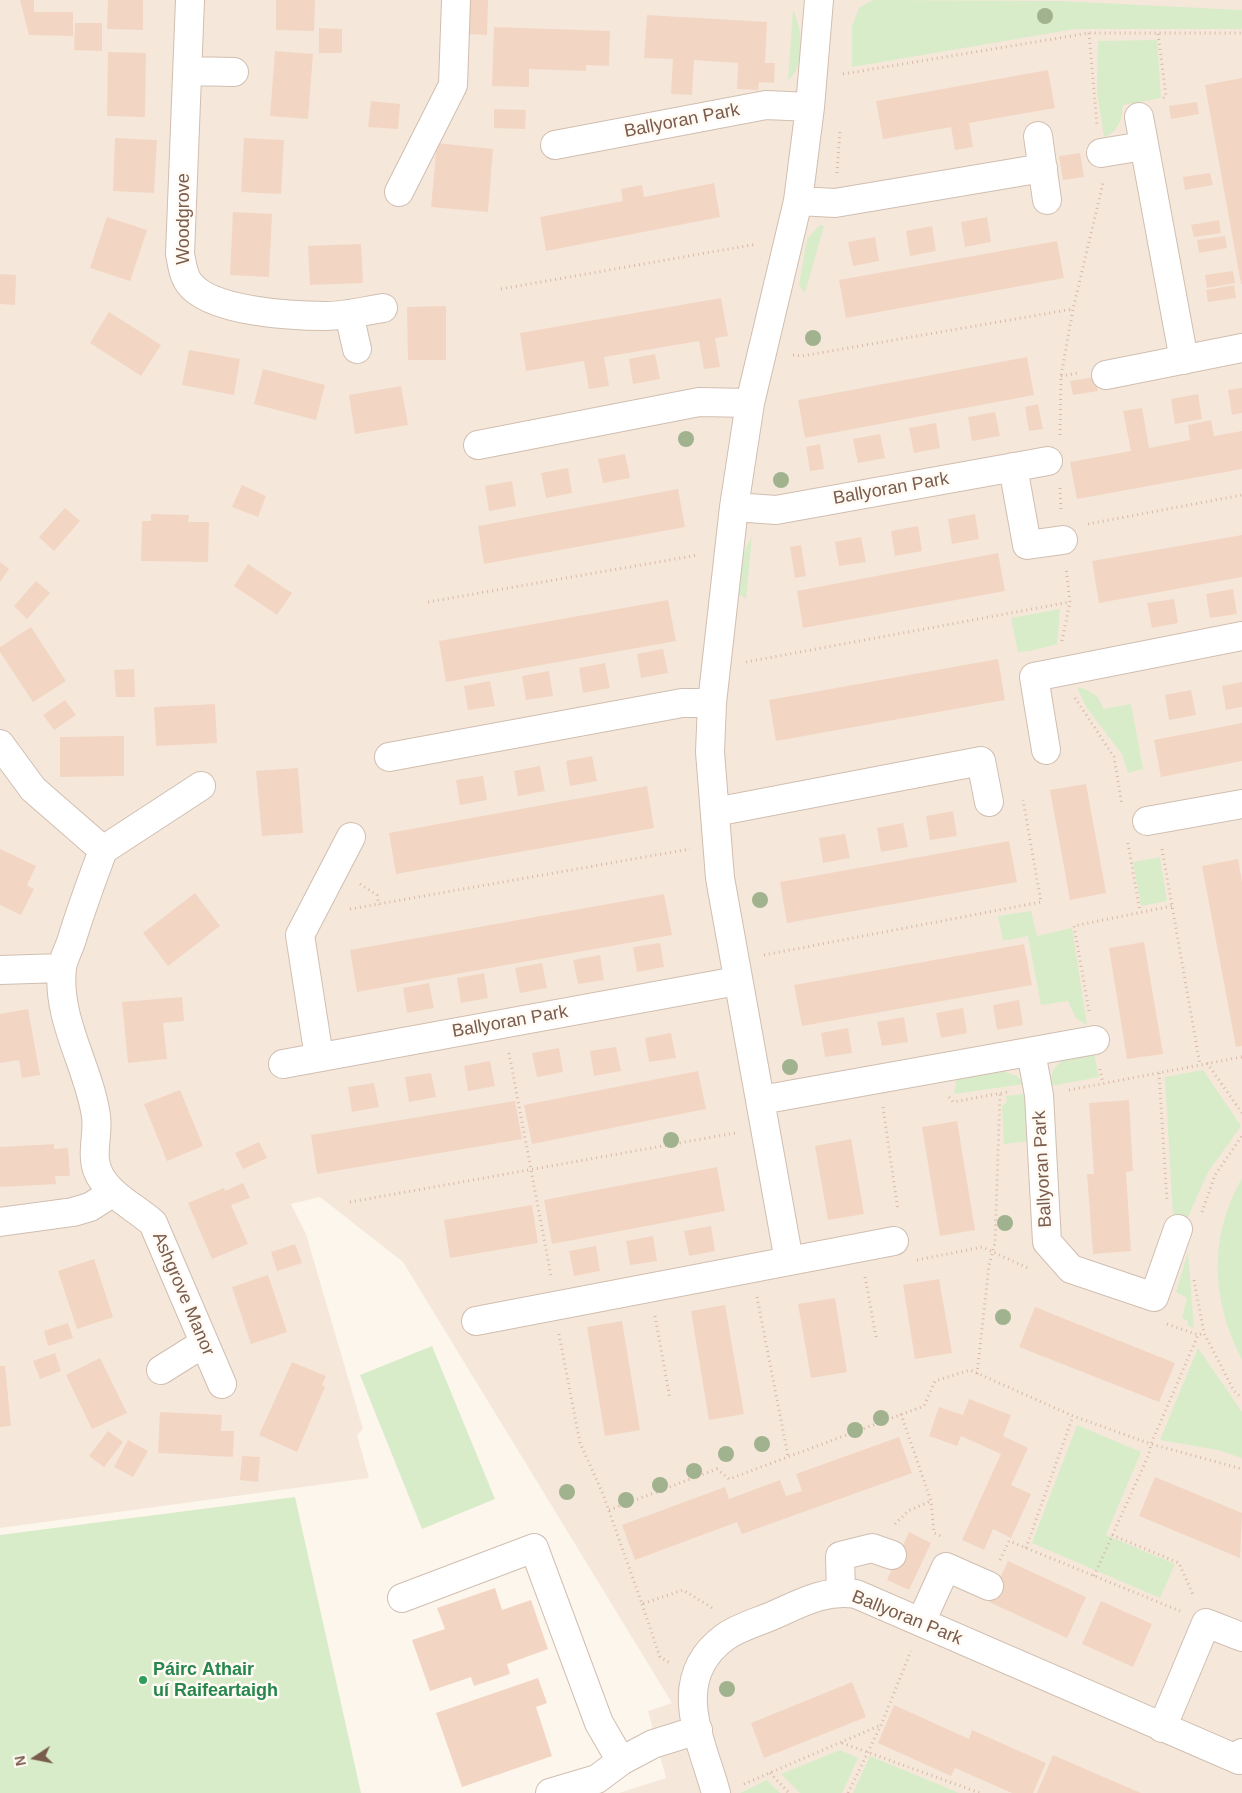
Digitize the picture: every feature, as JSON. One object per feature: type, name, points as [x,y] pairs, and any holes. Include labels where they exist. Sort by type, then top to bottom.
[{"type":"street","name":"Woodgrove","points":[[190,0],[180,254],[188,283],[213,301],[259,311],[328,316],[383,308]]},
{"type":"street","points":[[399,192],[453,84],[456,0]]},
{"type":"street","points":[[789,1261],[761,1100],[735,970],[720,878],[710,752],[716,662],[734,507],[750,403],[798,201],[810,107],[819,0]]},
{"type":"street","points":[[188,71],[234,72]]},
{"type":"street","name":"Ballyoran Park","points":[[555,144],[766,105],[810,107]]},
{"type":"street","points":[[1139,117],[1184,360]]},
{"type":"street","points":[[1038,136],[1047,200]]},
{"type":"street","points":[[1101,153],[1143,146]]},
{"type":"street","points":[[798,201],[835,203],[1043,168]]},
{"type":"street","points":[[349,314],[357,349]]},
{"type":"street","points":[[1106,375],[1242,348]]},
{"type":"street","points":[[478,445],[699,402],[750,403]]},
{"type":"street","name":"Ballyoran Park","points":[[734,507],[776,510],[1014,467],[1056,462]]},
{"type":"street","points":[[1014,467],[1027,545],[1063,534]]},
{"type":"street","points":[[1046,750],[1034,677],[1242,636]]},
{"type":"street","points":[[389,757],[682,703],[712,703]]},
{"type":"street","points":[[0,744],[33,789],[103,850],[201,786]]},
{"type":"street","points":[[715,812],[981,761],[989,802]]},
{"type":"street","points":[[1132,823],[1242,804]]},
{"type":"street","points":[[319,1057],[300,935],[351,837]]},
{"type":"street","name":"Ashgrove Manor","points":[[103,850],[62,968],[63,996],[68,1022],[93,1098],[97,1118],[95,1153],[99,1174],[112,1193],[138,1209],[153,1224],[222,1384]]},
{"type":"street","points":[[0,970],[62,968]]},
{"type":"street","name":"Ballyoran Park","points":[[282,1064],[503,1024],[735,970]]},
{"type":"street","points":[[761,1100],[1095,1040]]},
{"type":"street","name":"Ballyoran Park","points":[[1031,1052],[1039,1095],[1047,1242],[1072,1269],[1154,1297]]},
{"type":"street","points":[[0,1222],[73,1212],[90,1207],[112,1193]]},
{"type":"street","points":[[1154,1297],[1178,1230]]},
{"type":"street","points":[[476,1321],[894,1241]]},
{"type":"street","points":[[162,1370],[204,1343]]},
{"type":"street","points":[[402,1598],[534,1548],[599,1723],[621,1761]]},
{"type":"street","points":[[841,1592],[840,1556],[882,1552]]},
{"type":"street","points":[[921,1622],[946,1567],[989,1586]]},
{"type":"street","name":"Ballyoran Park","points":[[727,1790],[698,1730],[691,1707],[694,1677],[706,1653],[726,1636],[745,1627],[822,1594],[841,1592],[856,1594],[1239,1760],[1242,1753]]},
{"type":"street","points":[[1162,1728],[1206,1623],[1242,1637]]},
{"type":"street","points":[[550,1793],[597,1779],[621,1761],[653,1744],[698,1730]]},
{"type":"path","points":[[843,74],[1088,34],[1242,33]]},
{"type":"path","points":[[1088,34],[1104,178],[1073,309],[1061,380],[1056,462],[1070,602],[1062,642],[1067,670],[1075,697],[1114,757],[1132,823],[1140,912]]},
{"type":"path","points":[[1139,117],[1166,96],[1158,34]]},
{"type":"path","points":[[501,289],[758,243],[788,248]]},
{"type":"path","points":[[762,353],[802,356],[1073,309]]},
{"type":"path","points":[[1063,534],[1242,495]]},
{"type":"path","points":[[428,602],[692,555],[728,555]]},
{"type":"path","points":[[716,662],[752,662],[1070,602]]},
{"type":"path","points":[[735,970],[1041,902],[1022,800]]},
{"type":"path","points":[[350,910],[717,844]]},
{"type":"path","points":[[1162,849],[1200,1065]]},
{"type":"path","points":[[1103,1083],[1074,926],[1172,906]]},
{"type":"path","points":[[503,1024],[552,1277],[554,1306],[580,1443],[609,1510],[660,1657],[694,1677]]},
{"type":"path","points":[[1039,1095],[1242,1058]]},
{"type":"path","points":[[1207,1063],[1242,1113]]},
{"type":"path","points":[[1159,1072],[1168,1225],[1178,1230],[1196,1233],[1215,1175],[1242,1136]]},
{"type":"path","points":[[878,1079],[899,1205],[894,1241],[913,1261],[982,1247],[1041,1274],[1072,1269]]},
{"type":"path","points":[[978,1374],[989,1265],[996,1243],[1000,1094]]},
{"type":"path","points":[[350,1202],[766,1127]]},
{"type":"path","points":[[859,1248],[876,1337]]},
{"type":"path","points":[[752,1268],[788,1456]]},
{"type":"path","points":[[1194,1275],[1193,1284],[1204,1333],[1234,1391],[1242,1398]]},
{"type":"path","points":[[650,1288],[670,1399]]},
{"type":"path","points":[[1154,1297],[1163,1322],[1198,1335],[1204,1333]]},
{"type":"path","points":[[1094,1576],[1149,1454],[1151,1444],[1198,1335]]},
{"type":"path","points":[[609,1510],[718,1468],[729,1479],[924,1406],[935,1380],[970,1370],[1074,1416],[1151,1444],[1242,1469]]},
{"type":"path","points":[[901,1414],[931,1501],[934,1533],[941,1536],[946,1567]]},
{"type":"path","points":[[1026,1548],[1074,1416]]},
{"type":"path","points":[[882,1552],[908,1511],[931,1501]]},
{"type":"path","points":[[1112,1535],[1179,1563],[1206,1623]]},
{"type":"path","points":[[989,1586],[1009,1541],[1206,1623]]},
{"type":"path","points":[[642,1604],[683,1590],[745,1627]]},
{"type":"path","points":[[848,1793],[867,1750],[881,1725],[921,1622]]},
{"type":"path","points":[[727,1790],[881,1725]]},
{"type":"path","points":[[841,1743],[867,1750],[980,1793]]},
{"type":"path","points":[[770,1773],[789,1793]]},
{"type":"shaded area","points":[[0,0],[1242,0],[1242,1793],[619,1793],[666,1778],[648,1711],[672,1703],[403,1262],[320,1197],[291,1204],[306,1234],[363,1429],[357,1435],[369,1478],[0,1528]]},
{"type":"green space","points":[[873,0],[1061,1],[1242,10],[1242,29],[1075,29],[852,67],[852,26],[859,8]]},
{"type":"green space","points":[[793,10],[799,27],[801,46],[798,66],[788,80]]},
{"type":"green space","points":[[1157,40],[1161,98],[1123,105],[1119,124],[1113,132],[1104,137],[1097,92],[1098,41]]},
{"type":"green space","points":[[820,225],[824,226],[805,293],[799,285],[807,239]]},
{"type":"green space","points":[[752,536],[746,599],[738,594],[743,554]]},
{"type":"green space","points":[[1060,609],[1057,644],[1018,652],[1011,618]]},
{"type":"green space","points":[[1077,687],[1094,694],[1100,700],[1103,709],[1131,704],[1143,769],[1128,773],[1122,754],[1086,707]]},
{"type":"green space","points":[[1160,857],[1167,901],[1141,906],[1133,862]]},
{"type":"green space","points":[[1031,911],[1037,936],[1072,928],[1087,1025],[1076,1018],[1068,1001],[1041,1005],[1028,936],[1003,941],[998,916]]},
{"type":"green space","points":[[1094,1053],[1099,1077],[1051,1086],[1054,1069],[1058,1064],[1070,1058]]},
{"type":"green space","points":[[1000,1070],[1017,1076],[1024,1084],[954,1094],[957,1077]]},
{"type":"green space","points":[[1203,1070],[1241,1126],[1208,1172],[1188,1217],[1173,1216],[1165,1077]]},
{"type":"green space","points":[[1025,1094],[1029,1141],[1004,1144],[1002,1106],[1007,1102],[1006,1096]]},
{"type":"green space","points":[[1242,1178],[1242,1360],[1224,1314],[1219,1291],[1218,1269],[1223,1223]]},
{"type":"green space","points":[[1188,1252],[1194,1329],[1188,1325],[1188,1321],[1182,1318],[1187,1298],[1176,1292]]},
{"type":"green space","points":[[432,1346],[495,1499],[422,1529],[360,1375]]},
{"type":"green space","points":[[1198,1348],[1242,1412],[1242,1458],[1218,1450],[1160,1440]]},
{"type":"green space","points":[[1077,1425],[1141,1452],[1106,1535],[1175,1564],[1160,1598],[1032,1543]]},
{"type":"green space","name":"Páirc Athair uí Raifeartaigh","points":[[295,1497],[361,1793],[0,1793],[0,1535]]},
{"type":"green space","points":[[840,1750],[858,1758],[842,1793],[800,1793],[781,1774]]},
{"type":"green space","points":[[870,1756],[959,1793],[853,1793]]},
{"type":"green space","points":[[767,1780],[780,1793],[740,1793]]},
{"type":"building","points":[[20,0],[34,0],[34,12],[73,12],[73,36],[29,35]]},
{"type":"building","points":[[108,0],[143,0],[143,30],[107,29]]},
{"type":"building","points":[[276,0],[315,0],[314,31],[276,30]]},
{"type":"building","points":[[468,0],[488,0],[487,35],[467,34]]},
{"type":"building","points":[[647,15],[767,22],[765,63],[775,63],[774,83],[759,82],[758,90],[737,89],[738,63],[694,60],[692,95],[671,94],[673,59],[644,58]]},
{"type":"building","points":[[75,23],[102,23],[102,51],[74,50]]},
{"type":"building","points":[[494,27],[610,31],[609,66],[586,65],[586,71],[529,69],[529,87],[492,86]]},
{"type":"building","points":[[319,28],[342,29],[342,53],[319,53]]},
{"type":"building","points":[[275,51],[313,54],[308,119],[270,116]]},
{"type":"building","points":[[108,52],[146,53],[145,117],[107,116]]},
{"type":"building","points":[[1048,70],[1055,108],[969,123],[973,147],[955,150],[951,127],[883,139],[876,101]]},
{"type":"building","points":[[1242,78],[1242,284],[1241,284],[1205,85]]},
{"type":"building","points":[[371,101],[400,104],[398,129],[368,127]]},
{"type":"building","points":[[1197,102],[1199,114],[1171,119],[1169,106]]},
{"type":"building","points":[[494,109],[526,110],[525,129],[494,128]]},
{"type":"building","points":[[115,138],[157,140],[154,193],[113,191]]},
{"type":"building","points":[[244,138],[284,140],[281,194],[241,192]]},
{"type":"building","points":[[437,143],[493,149],[488,212],[431,207]]},
{"type":"building","points":[[1080,153],[1084,177],[1063,180],[1059,156]]},
{"type":"building","points":[[1210,173],[1213,185],[1185,190],[1183,177]]},
{"type":"building","points":[[714,183],[720,217],[546,251],[540,217],[623,201],[621,189],[642,185],[644,197]]},
{"type":"building","points":[[233,212],[272,214],[269,277],[230,275]]},
{"type":"building","points":[[107,217],[147,230],[130,281],[90,268]]},
{"type":"building","points":[[987,217],[991,242],[965,247],[961,222]]},
{"type":"building","points":[[1219,220],[1221,233],[1194,237],[1191,225]]},
{"type":"building","points":[[932,226],[936,251],[910,256],[906,231]]},
{"type":"building","points":[[1225,236],[1227,248],[1199,253],[1197,240]]},
{"type":"building","points":[[875,237],[879,261],[853,266],[848,242]]},
{"type":"building","points":[[1057,241],[1064,278],[846,318],[839,280]]},
{"type":"building","points":[[361,244],[363,283],[310,285],[308,246]]},
{"type":"building","points":[[1233,271],[1235,283],[1207,288],[1205,275]]},
{"type":"building","points":[[0,274],[16,275],[15,305],[0,304]]},
{"type":"building","points":[[1234,285],[1236,298],[1208,302],[1206,290]]},
{"type":"building","points":[[721,298],[728,336],[715,338],[720,367],[704,369],[699,341],[604,357],[609,386],[589,389],[584,361],[526,371],[520,333]]},
{"type":"building","points":[[446,306],[446,360],[408,360],[407,307]]},
{"type":"building","points":[[109,312],[161,345],[141,376],[90,343]]},
{"type":"building","points":[[189,350],[240,359],[234,395],[182,385]]},
{"type":"building","points":[[655,354],[660,379],[633,384],[629,359]]},
{"type":"building","points":[[1027,357],[1034,395],[805,438],[798,400]]},
{"type":"building","points":[[263,369],[325,385],[316,420],[254,404]]},
{"type":"building","points":[[1095,377],[1098,391],[1073,395],[1070,381]]},
{"type":"building","points":[[401,386],[408,425],[355,434],[349,395]]},
{"type":"building","points":[[1242,388],[1242,413],[1232,415],[1228,390]]},
{"type":"building","points":[[1198,394],[1202,419],[1175,424],[1171,399]]},
{"type":"building","points":[[1038,404],[1043,429],[1029,431],[1025,407]]},
{"type":"building","points":[[1142,408],[1149,448],[1190,440],[1188,425],[1211,420],[1214,436],[1242,431],[1242,469],[1077,499],[1070,462],[1131,451],[1123,411]]},
{"type":"building","points":[[995,412],[1000,436],[972,441],[968,417]]},
{"type":"building","points":[[936,423],[940,448],[914,453],[909,428]]},
{"type":"building","points":[[880,434],[885,458],[858,463],[853,439]]},
{"type":"building","points":[[820,444],[824,469],[810,471],[806,447]]},
{"type":"building","points":[[625,454],[630,478],[603,483],[598,459]]},
{"type":"building","points":[[568,468],[572,493],[546,498],[541,473]]},
{"type":"building","points":[[512,481],[516,506],[489,511],[485,486]]},
{"type":"building","points":[[242,485],[266,496],[258,517],[232,507]]},
{"type":"building","points":[[678,489],[685,527],[484,564],[478,526]]},
{"type":"building","points":[[65,508],[80,521],[54,551],[39,537]]},
{"type":"building","points":[[151,514],[189,515],[188,522],[209,522],[208,562],[141,561],[142,521],[151,521]]},
{"type":"building","points":[[975,514],[979,539],[952,544],[948,519]]},
{"type":"building","points":[[918,526],[922,551],[895,556],[891,531]]},
{"type":"building","points":[[1242,535],[1242,577],[1099,603],[1092,561]]},
{"type":"building","points":[[861,537],[866,562],[839,566],[835,542]]},
{"type":"building","points":[[801,545],[806,576],[795,578],[790,547]]},
{"type":"building","points":[[998,553],[1005,591],[803,628],[797,591]]},
{"type":"building","points":[[0,562],[9,569],[0,582]]},
{"type":"building","points":[[248,564],[292,593],[277,615],[234,586]]},
{"type":"building","points":[[36,581],[50,593],[27,619],[14,606]]},
{"type":"building","points":[[1233,589],[1237,614],[1210,618],[1206,594]]},
{"type":"building","points":[[1174,599],[1178,623],[1152,628],[1147,603]]},
{"type":"building","points":[[668,600],[676,641],[446,682],[439,641]]},
{"type":"building","points":[[31,627],[66,681],[33,702],[0,652],[0,647]]},
{"type":"building","points":[[663,649],[668,673],[641,678],[637,654]]},
{"type":"building","points":[[998,659],[1005,700],[776,741],[769,700]]},
{"type":"building","points":[[605,663],[610,688],[583,693],[579,668]]},
{"type":"building","points":[[134,669],[135,697],[116,697],[114,670]]},
{"type":"building","points":[[549,671],[553,696],[526,700],[522,676]]},
{"type":"building","points":[[490,681],[495,706],[468,710],[464,686]]},
{"type":"building","points":[[1242,682],[1242,707],[1226,710],[1222,686]]},
{"type":"building","points":[[1191,690],[1196,715],[1169,720],[1165,695]]},
{"type":"building","points":[[65,700],[76,715],[54,730],[43,715]]},
{"type":"building","points":[[215,704],[217,743],[156,746],[154,707]]},
{"type":"building","points":[[1242,723],[1242,761],[1161,777],[1154,740]]},
{"type":"building","points":[[124,736],[124,776],[60,777],[60,737]]},
{"type":"building","points":[[592,756],[597,781],[570,786],[566,761]]},
{"type":"building","points":[[540,766],[545,791],[518,796],[514,771]]},
{"type":"building","points":[[298,768],[303,833],[262,836],[256,771]]},
{"type":"building","points":[[483,776],[487,800],[460,805],[456,780]]},
{"type":"building","points":[[1086,784],[1106,893],[1070,900],[1050,790]]},
{"type":"building","points":[[647,786],[654,828],[396,874],[389,833]]},
{"type":"building","points":[[953,811],[957,836],[930,840],[926,816]]},
{"type":"building","points":[[903,823],[908,847],[881,852],[877,828]]},
{"type":"building","points":[[845,834],[850,858],[823,863],[819,838]]},
{"type":"building","points":[[1009,841],[1017,882],[787,923],[780,882]]},
{"type":"building","points":[[0,849],[36,866],[27,885],[34,889],[21,915],[0,905]]},
{"type":"building","points":[[1238,859],[1242,882],[1242,1046],[1236,1047],[1202,866]]},
{"type":"building","points":[[195,893],[220,926],[168,966],[143,933]]},
{"type":"building","points":[[664,894],[672,935],[357,992],[350,950]]},
{"type":"building","points":[[1144,942],[1163,1054],[1127,1059],[1109,948]]},
{"type":"building","points":[[660,943],[664,967],[637,972],[633,947]]},
{"type":"building","points":[[1024,944],[1032,985],[802,1026],[794,985]]},
{"type":"building","points":[[600,955],[604,980],[578,984],[573,960]]},
{"type":"building","points":[[542,963],[547,988],[520,993],[515,968]]},
{"type":"building","points":[[484,973],[488,998],[461,1003],[457,978]]},
{"type":"building","points":[[429,983],[434,1008],[407,1013],[403,988]]},
{"type":"building","points":[[182,997],[184,1021],[163,1023],[167,1059],[128,1063],[122,1002]]},
{"type":"building","points":[[1019,1000],[1023,1025],[997,1030],[993,1005]]},
{"type":"building","points":[[963,1008],[967,1033],[941,1038],[936,1013]]},
{"type":"building","points":[[28,1009],[40,1075],[22,1078],[19,1060],[0,1063],[0,1014]]},
{"type":"building","points":[[904,1017],[908,1042],[882,1046],[877,1022]]},
{"type":"building","points":[[848,1028],[852,1053],[825,1057],[821,1033]]},
{"type":"building","points":[[671,1033],[676,1058],[649,1062],[645,1038]]},
{"type":"building","points":[[616,1047],[621,1071],[594,1076],[590,1051]]},
{"type":"building","points":[[559,1048],[563,1072],[537,1077],[532,1053]]},
{"type":"building","points":[[490,1061],[495,1086],[468,1091],[464,1066]]},
{"type":"building","points":[[698,1071],[706,1109],[532,1144],[524,1105]]},
{"type":"building","points":[[431,1073],[436,1097],[409,1102],[405,1077]]},
{"type":"building","points":[[374,1083],[379,1107],[352,1112],[348,1087]]},
{"type":"building","points":[[180,1090],[203,1146],[167,1161],[144,1104]]},
{"type":"building","points":[[1129,1100],[1133,1171],[1126,1172],[1131,1251],[1093,1254],[1087,1174],[1094,1174],[1089,1103]]},
{"type":"building","points":[[515,1101],[522,1139],[317,1174],[311,1135]]},
{"type":"building","points":[[957,1121],[975,1230],[940,1236],[922,1127]]},
{"type":"building","points":[[851,1139],[864,1214],[828,1220],[815,1146]]},
{"type":"building","points":[[259,1142],[267,1158],[243,1169],[235,1153]]},
{"type":"building","points":[[54,1144],[54,1149],[68,1148],[70,1176],[55,1176],[56,1184],[0,1187],[0,1147]]},
{"type":"building","points":[[717,1167],[725,1211],[552,1244],[544,1200]]},
{"type":"building","points":[[243,1183],[250,1198],[231,1205],[248,1244],[212,1259],[188,1203],[224,1188],[225,1191]]},
{"type":"building","points":[[532,1205],[538,1243],[450,1258],[444,1220]]},
{"type":"building","points":[[711,1226],[715,1251],[689,1256],[684,1231]]},
{"type":"building","points":[[653,1236],[657,1261],[630,1265],[626,1241]]},
{"type":"building","points":[[295,1244],[302,1263],[277,1271],[271,1252]]},
{"type":"building","points":[[596,1246],[600,1271],[574,1276],[569,1251]]},
{"type":"building","points":[[94,1259],[113,1317],[77,1329],[58,1271]]},
{"type":"building","points":[[268,1275],[287,1332],[251,1344],[232,1287]]},
{"type":"building","points":[[939,1279],[952,1353],[915,1359],[903,1285]]},
{"type":"building","points":[[835,1298],[847,1372],[811,1378],[798,1304]]},
{"type":"building","points":[[725,1305],[744,1414],[709,1420],[691,1311]]},
{"type":"building","points":[[1035,1307],[1175,1363],[1159,1402],[1019,1347]]},
{"type":"building","points":[[622,1321],[640,1430],[605,1436],[587,1327]]},
{"type":"building","points":[[68,1323],[73,1338],[48,1346],[44,1331]]},
{"type":"building","points":[[55,1353],[61,1371],[40,1379],[33,1361]]},
{"type":"building","points":[[100,1358],[127,1413],[92,1429],[66,1375]]},
{"type":"building","points":[[292,1362],[326,1376],[322,1385],[325,1387],[297,1452],[259,1435]]},
{"type":"building","points":[[0,1366],[5,1366],[11,1426],[0,1427]]},
{"type":"building","points":[[969,1399],[1011,1415],[1003,1436],[1028,1448],[1011,1485],[1031,1494],[1011,1538],[993,1529],[984,1550],[962,1540],[1001,1454],[961,1436],[957,1446],[929,1436],[939,1407],[963,1415]]},
{"type":"building","points":[[160,1412],[222,1415],[221,1431],[234,1431],[233,1457],[158,1453]]},
{"type":"building","points":[[108,1431],[123,1442],[104,1467],[89,1456]]},
{"type":"building","points":[[899,1437],[912,1473],[742,1534],[737,1522],[635,1560],[622,1525],[725,1487],[729,1499],[780,1480],[786,1496],[802,1491],[796,1474]]},
{"type":"building","points":[[128,1440],[148,1451],[133,1477],[114,1467]]},
{"type":"building","points":[[242,1456],[260,1457],[258,1482],[240,1480]]},
{"type":"building","points":[[1155,1477],[1242,1513],[1240,1558],[1139,1516]]},
{"type":"building","points":[[909,1532],[931,1543],[909,1590],[887,1580]]},
{"type":"building","points":[[1008,1561],[1086,1597],[1067,1638],[989,1602]]},
{"type":"building","points":[[495,1588],[502,1610],[531,1600],[548,1649],[507,1664],[510,1674],[474,1686],[471,1677],[430,1691],[412,1640],[445,1629],[437,1608]]},
{"type":"building","points":[[1101,1601],[1152,1624],[1133,1667],[1082,1644]]},
{"type":"building","points":[[538,1678],[547,1703],[536,1707],[552,1756],[462,1787],[436,1713]]},
{"type":"building","points":[[852,1682],[866,1717],[764,1758],[751,1723]]},
{"type":"building","points":[[894,1705],[969,1739],[972,1730],[1046,1763],[1033,1793],[1012,1793],[955,1768],[951,1776],[878,1743]]},
{"type":"building","points":[[1053,1755],[1099,1775],[1141,1793],[1037,1793]]},
{"type":"place","name":"Páirc Athair uí Raifeartaigh","points":[[143,1680]]}]
